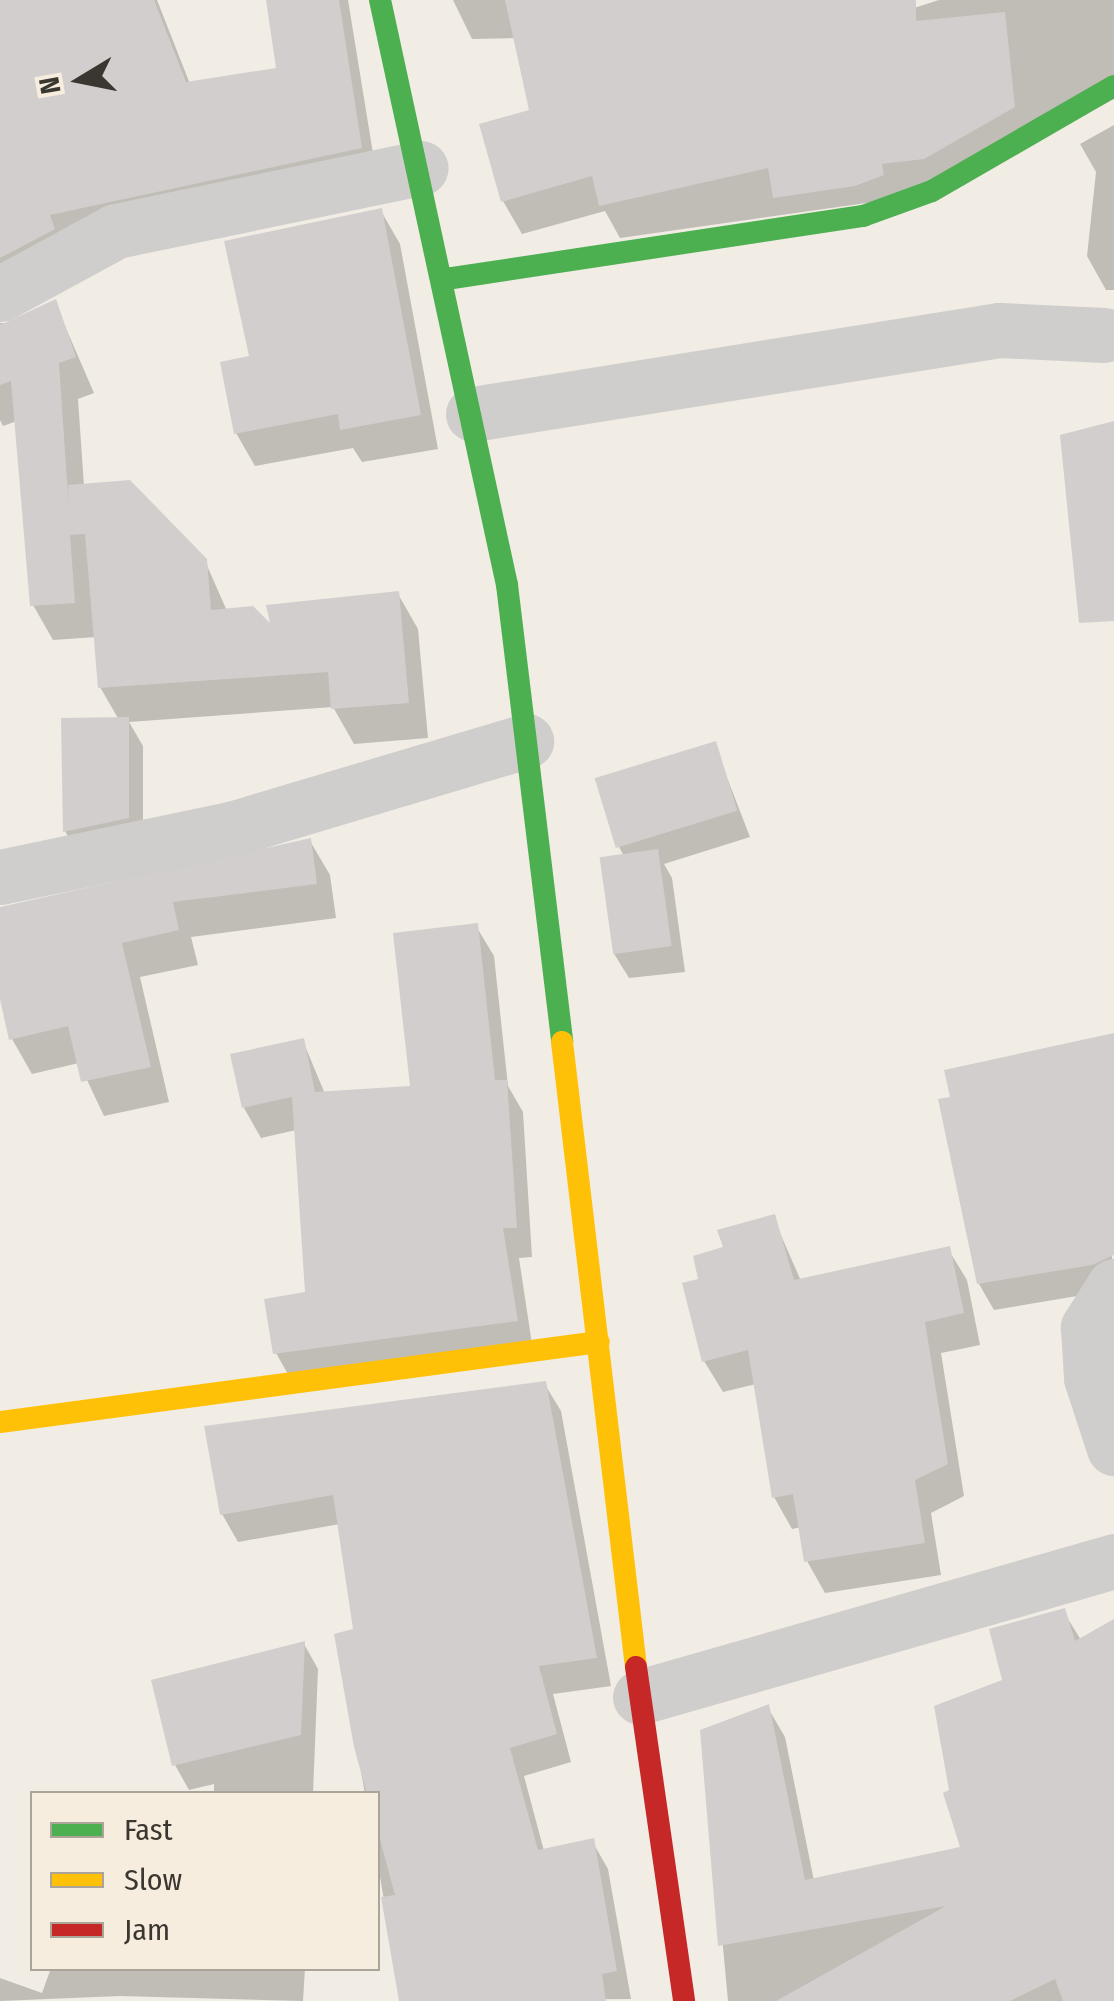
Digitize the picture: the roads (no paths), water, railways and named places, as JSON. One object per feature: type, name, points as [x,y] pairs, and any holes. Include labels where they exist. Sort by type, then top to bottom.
[{"type":"street","points":[[380,0],[446,279],[507,585],[640,1698],[684,2001]]},
{"type":"street","points":[[446,279],[863,216],[932,192],[1114,86]]},
{"type":"street","points":[[0,294],[116,231],[421,168]]},
{"type":"street","points":[[472,414],[999,330],[1104,335]]},
{"type":"street","points":[[0,878],[234,828],[526,741]]},
{"type":"street","points":[[1114,1286],[1088,1326],[1091,1378],[1114,1448]]},
{"type":"street","points":[[0,1422],[599,1342]]},
{"type":"street","points":[[640,1698],[1114,1562]]}]
